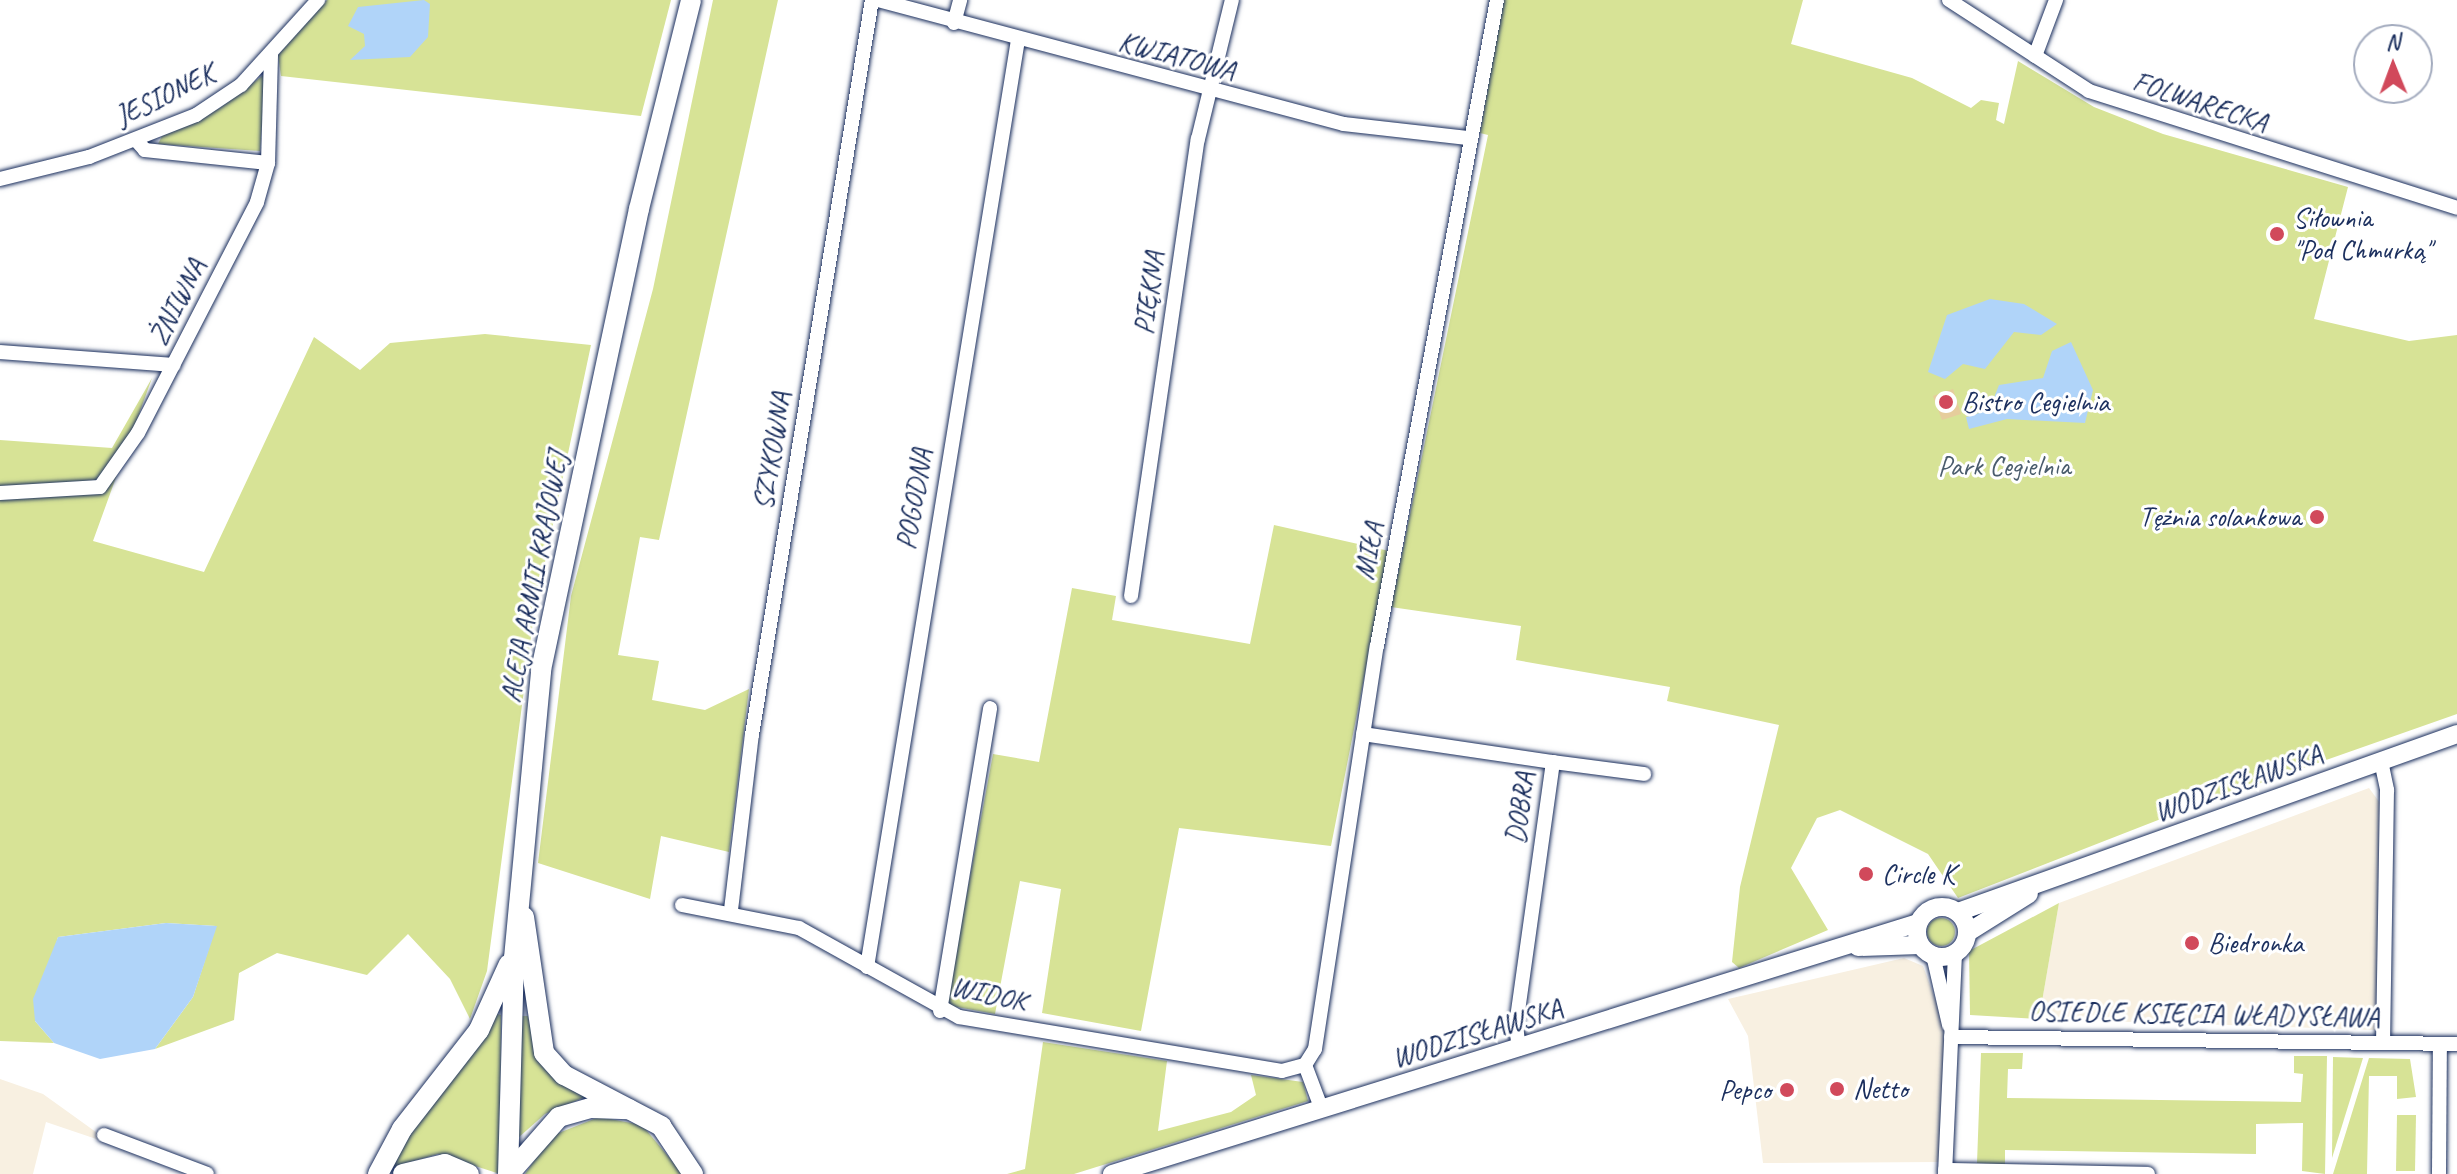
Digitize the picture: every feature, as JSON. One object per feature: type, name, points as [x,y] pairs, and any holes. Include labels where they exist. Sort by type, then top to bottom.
[{"type":"main road","name":"ALEJA ARMII KRAJOWEJ","points":[[509,1174],[514,958],[519,889],[558,577],[691,0]]},
{"type":"main road","points":[[519,889],[544,1053],[564,1075],[661,1126],[693,1174]]},
{"type":"main road","points":[[378,1174],[402,1129],[479,1030],[514,958]]},
{"type":"main road","points":[[509,1174],[536,1135],[559,1117],[591,1108],[630,1109]]},
{"type":"main road","points":[[403,1174],[445,1164],[469,1174]]},
{"type":"street","name":"JESIONEK","points":[[0,179],[137,141],[196,115],[271,54],[318,0]]},
{"type":"street","name":"SZYKOWNA","points":[[731,910],[752,735],[872,0]]},
{"type":"street","name":"KWIATOWA","points":[[878,0],[1212,93],[1344,124],[1467,138]]},
{"type":"street","points":[[954,23],[960,0]]},
{"type":"street","name":"PIĘKNA","points":[[1131,596],[1198,139],[1212,93],[1232,0]]},
{"type":"street","name":"MIŁA","points":[[1305,1065],[1315,1049],[1363,734],[1467,175],[1467,138],[1497,0]]},
{"type":"street","name":"FOLWARECKA","points":[[1949,0],[2089,91],[2158,119],[2457,208]]},
{"type":"street","points":[[2035,56],[2056,0]]},
{"type":"street","name":"POGODNA","points":[[867,967],[1018,40]]},
{"type":"street","name":"ŻNIWNA","points":[[0,493],[100,487],[174,365],[257,202],[268,163],[271,54]]},
{"type":"street","points":[[137,141],[145,150],[268,163]]},
{"type":"street","points":[[0,352],[174,365]]},
{"type":"street","points":[[940,1011],[990,708]]},
{"type":"street","name":"DOBRA","points":[[1363,734],[1553,762],[1516,1025],[1519,1049]]},
{"type":"street","name":"WODZISŁAWSKA","points":[[1958,912],[2039,887],[2457,734]]},
{"type":"street","points":[[2381,761],[2387,785],[2383,1041]]},
{"type":"street","points":[[1553,762],[1644,774]]},
{"type":"street","name":"WODZISŁAWSKA","points":[[1967,933],[2039,887]]},
{"type":"street","name":"WIDOK","points":[[682,905],[731,910],[799,928],[940,1011],[1282,1071],[1305,1065]]},
{"type":"street","points":[[1951,1034],[1918,923],[1934,908],[1958,912],[1967,933],[1955,953],[1945,1172],[2148,1174]]},
{"type":"street","name":"WODZISŁAWSKA","points":[[1858,947],[1874,934],[1918,923]]},
{"type":"street","name":"WODZISŁAWSKA","points":[[1112,1174],[1858,947],[1927,950]]},
{"type":"street","points":[[1927,950],[1955,953]]},
{"type":"street","name":"OSIEDLE KSIĘCIA WŁADYSŁAWA","points":[[1951,1034],[2457,1044]]},
{"type":"street","points":[[2439,1174],[2440,1044]]},
{"type":"street","points":[[1305,1065],[1322,1110]]},
{"type":"street","points":[[104,1135],[207,1174]]},
{"type":"shaded area","points":[[2369,788],[2380,803],[2378,1030],[2039,1019],[2059,903]]},
{"type":"shaded area","points":[[1904,958],[1923,966],[1948,1034],[1940,1162],[1763,1163],[1748,1036],[1728,999]]},
{"type":"shaded area","points":[[0,1079],[43,1094],[114,1145],[46,1122],[33,1174],[0,1174]]},
{"type":"green space","points":[[327,0],[671,0],[641,116],[281,76],[278,55]]},
{"type":"green space","points":[[713,0],[778,0],[659,540],[640,537],[618,655],[659,661],[652,700],[705,710],[749,689],[729,852],[661,836],[650,899],[538,863],[571,596],[653,289]]},
{"type":"green space","name":"Park Cegielnia","points":[[1503,0],[1803,0],[1791,44],[1912,78],[1971,108],[1981,100],[1999,103],[1996,120],[2004,124],[2018,61],[2094,107],[2163,134],[2348,187],[2314,319],[2409,341],[2457,335],[2457,714],[2218,798],[2206,783],[2159,799],[2171,815],[1958,898],[1928,854],[1840,810],[1817,818],[1791,868],[1828,930],[1739,968],[1732,962],[1740,887],[1779,725],[1667,701],[1670,687],[1516,660],[1521,626],[1391,607],[1488,135],[1480,133]]},
{"type":"green space","points":[[266,73],[260,151],[158,144],[162,136],[220,108]]},
{"type":"green space","points":[[485,334],[591,345],[534,614],[487,971],[470,1019],[450,979],[408,934],[367,975],[277,953],[239,973],[234,1020],[155,1049],[193,997],[216,926],[166,923],[58,937],[35,1021],[54,1043],[0,1041],[0,440],[112,448],[152,378],[93,541],[204,572],[314,337],[360,370],[390,343]]},
{"type":"green space","points":[[1274,525],[1389,551],[1331,846],[1179,828],[1141,1031],[1042,1013],[1061,889],[1020,881],[995,1014],[946,1005],[993,754],[1039,762],[1072,588],[1116,596],[1112,620],[1250,644]]},
{"type":"green space","points":[[2059,903],[2039,1019],[1970,1015],[1969,951]]},
{"type":"green space","points":[[1941,918],[1951,922],[1955,932],[1951,942],[1941,946],[1931,942],[1927,932],[1931,922]]},
{"type":"green space","points":[[493,1013],[501,1015],[500,1174],[438,1154],[390,1168],[395,1149]]},
{"type":"green space","points":[[519,1016],[528,1016],[536,1052],[585,1097],[545,1114],[518,1138]]},
{"type":"green space","points":[[1043,1042],[1167,1061],[1158,1131],[1231,1112],[1256,1095],[1251,1075],[1303,1082],[1308,1101],[1074,1174],[1007,1174],[1025,1169]]},
{"type":"green space","points":[[1981,1053],[2023,1053],[2022,1069],[2008,1069],[2007,1098],[2301,1102],[2303,1074],[2294,1073],[2294,1056],[2327,1056],[2325,1174],[2302,1171],[2303,1123],[2256,1124],[2256,1154],[2005,1150],[2005,1166],[1977,1163]]},
{"type":"green space","points":[[2333,1057],[2363,1058],[2332,1158]]},
{"type":"green space","points":[[2369,1058],[2410,1059],[2416,1097],[2397,1099],[2397,1076],[2369,1076],[2367,1174],[2333,1174]]},
{"type":"green space","points":[[2397,1115],[2416,1115],[2415,1171],[2396,1171]]},
{"type":"green space","points":[[599,1117],[642,1125],[683,1174],[525,1174],[551,1136]]},
{"type":"water","points":[[424,0],[430,4],[428,37],[410,57],[350,60],[365,46],[364,34],[348,26],[358,7]]},
{"type":"water","points":[[1990,299],[2024,304],[2057,324],[2041,335],[2014,332],[1985,369],[1963,364],[1945,379],[1928,372],[1947,315]]},
{"type":"water","points":[[2071,342],[2093,390],[2085,423],[2007,419],[1969,429],[1966,417],[1989,410],[1999,385],[2043,378],[2052,351]]},
{"type":"water","points":[[166,923],[217,926],[193,997],[155,1049],[100,1059],[54,1043],[35,1021],[33,999],[58,937]]},
{"type":"building","name":"Bistro Cegielnia","points":[[1953,389],[1961,414],[1942,420],[1933,396]]},
{"type":"place","name":"Siłownia \"Pod Chmurką\"","points":[[2277,234]]},
{"type":"place","name":"Bistro Cegielnia","points":[[1946,402]]},
{"type":"place","name":"Tężnia solankowa","points":[[2317,517]]},
{"type":"place","name":"Circle K","points":[[1866,874]]},
{"type":"place","name":"Biedronka","points":[[2192,943]]},
{"type":"place","name":"Netto","points":[[1837,1089]]},
{"type":"place","name":"Pepco","points":[[1787,1090]]}]
